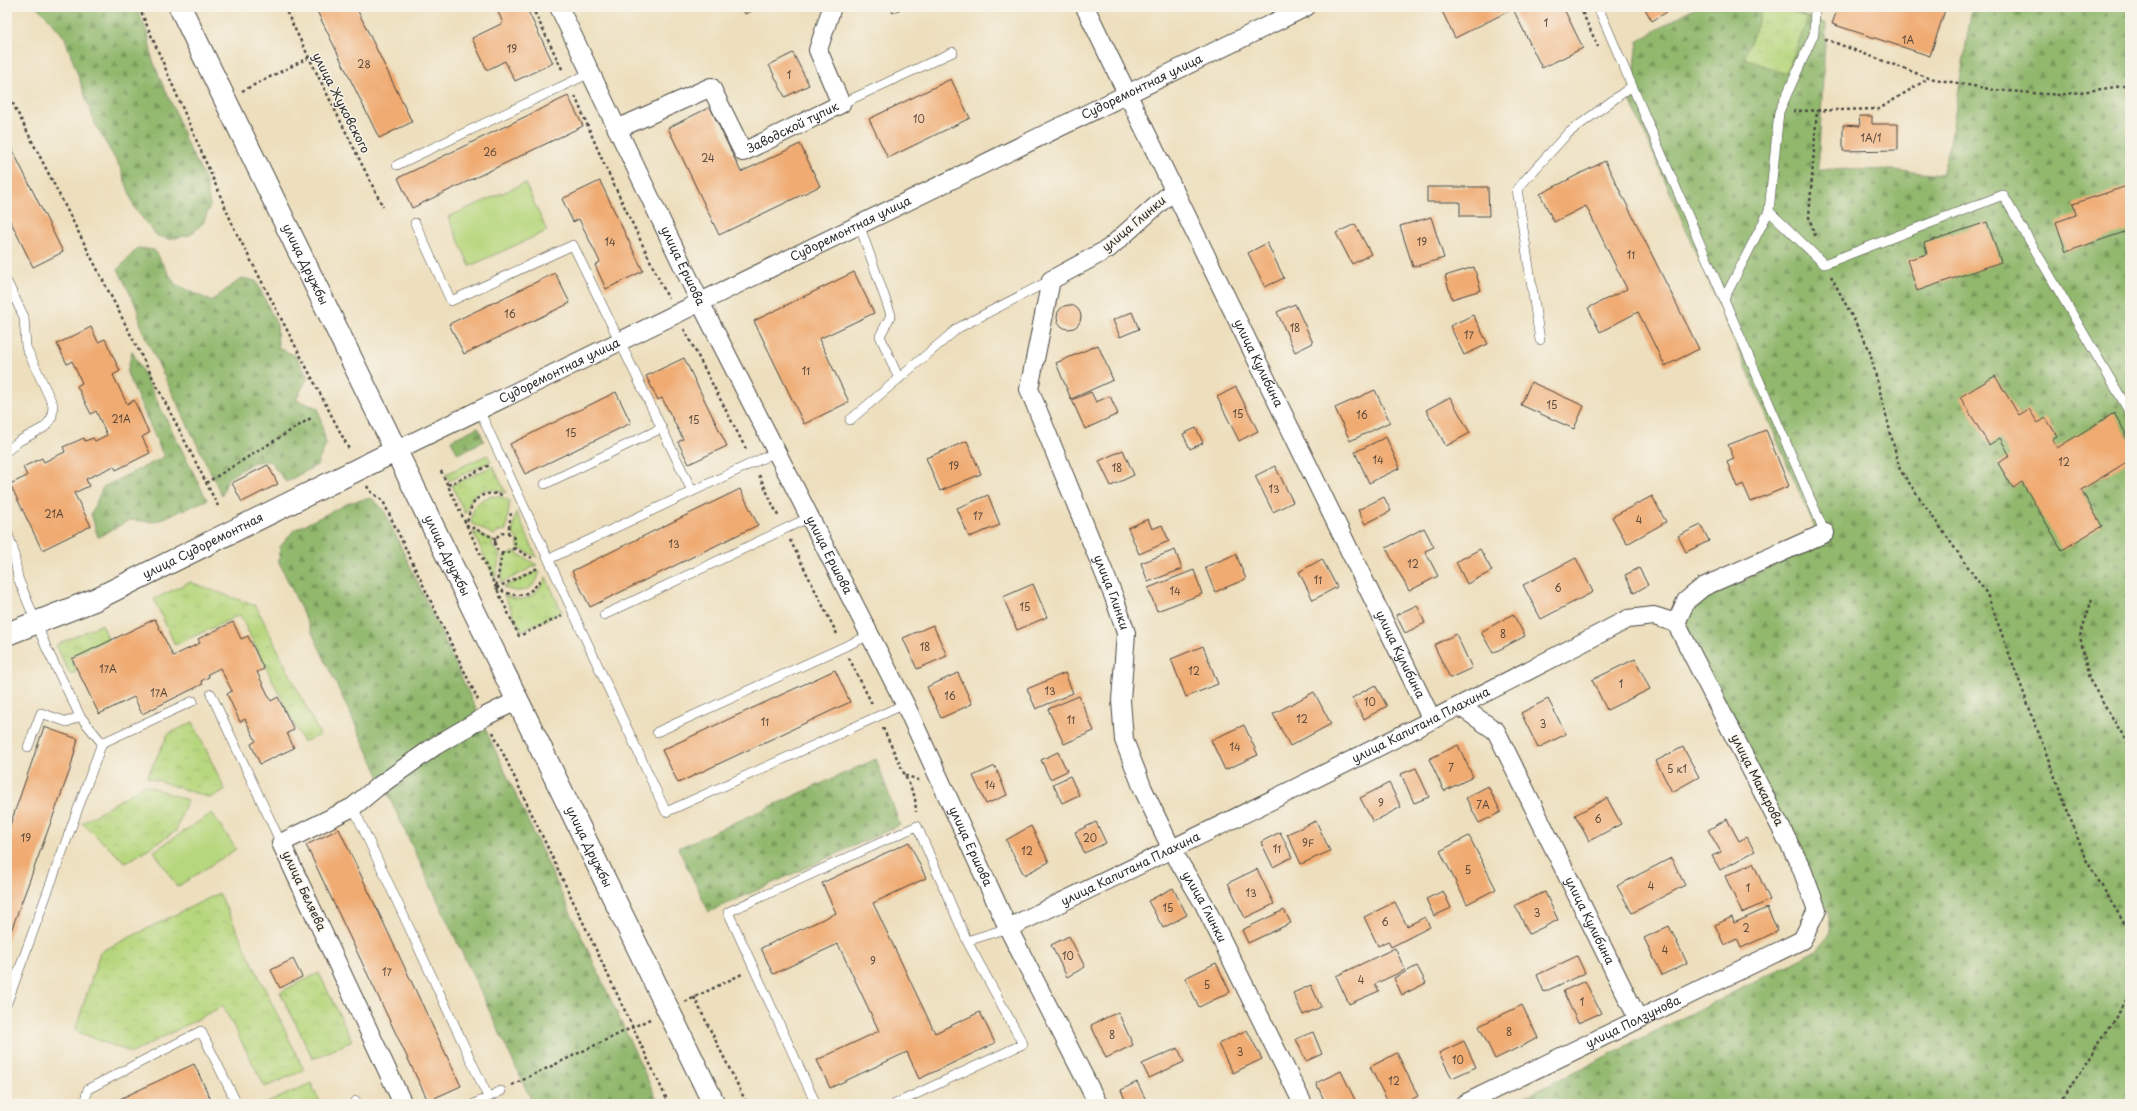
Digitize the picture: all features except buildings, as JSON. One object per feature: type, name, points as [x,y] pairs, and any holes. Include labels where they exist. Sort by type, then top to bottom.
[{"type":"main road","name":"улица Дружбы","points":[[180,7],[714,1104]]},
{"type":"main road","name":"улица Судоремонтная","points":[[7,634],[94,600],[395,451]]},
{"type":"street","name":"улица Ершова","points":[[558,7],[700,302],[905,704],[1008,928],[1098,1104]]},
{"type":"street","name":"Заводской тупик","points":[[617,129],[711,87],[743,152],[841,104],[818,50],[832,7]]},
{"type":"street","name":"улица Кулибина","points":[[1085,7],[1432,720]]},
{"type":"street","name":"Судоремонтная улица","points":[[395,451],[1126,93],[1306,7]]},
{"type":"street","name":"улица Глинки","points":[[1174,190],[1108,249],[1051,280],[1029,389],[1114,597],[1126,633],[1121,700],[1124,740],[1143,789],[1172,850],[1208,911],[1303,1104]]},
{"type":"street","points":[[1676,623],[1686,601],[1704,587],[1825,532]]},
{"type":"street","name":"улица Капитана Плахина","points":[[1008,928],[1172,850],[1432,720],[1461,707],[1628,619],[1654,616],[1676,623]]},
{"type":"street","name":"улица Макарова","points":[[1676,623],[1801,867],[1817,910],[1802,940]]},
{"type":"street","name":"улица Беляева","points":[[403,1104],[281,843],[353,807],[376,788],[435,746],[486,716],[518,700]]},
{"type":"street","name":"улица Кулибина","points":[[1461,707],[1496,731],[1638,1020]]},
{"type":"street","name":"улица Ползунова","points":[[1464,1104],[1802,940]]},
{"type":"lane","points":[[1598,7],[1825,532]]},
{"type":"lane","points":[[1724,299],[1769,211],[1779,112],[1814,34],[1815,7]]},
{"type":"lane","points":[[841,104],[953,52]]},
{"type":"lane","points":[[396,165],[590,73]]},
{"type":"lane","points":[[1540,340],[1517,189],[1566,134],[1632,86]]},
{"type":"lane","points":[[1769,211],[1824,264],[2003,195],[2130,413]]},
{"type":"lane","points":[[415,223],[451,301],[573,245],[692,491]]},
{"type":"lane","points":[[859,224],[891,315],[880,336],[899,379]]},
{"type":"lane","points":[[850,420],[958,328],[1051,280]]},
{"type":"lane","points":[[7,282],[24,317],[26,347],[53,405],[52,417],[45,427],[18,441],[7,451]]},
{"type":"lane","points":[[479,410],[547,562],[666,812],[905,704]]},
{"type":"lane","points":[[545,484],[662,428]]},
{"type":"lane","points":[[547,562],[692,491],[776,452]]},
{"type":"lane","points":[[604,615],[810,517]]},
{"type":"lane","points":[[7,532],[13,548],[18,578],[46,647],[80,716],[102,743]]},
{"type":"lane","points":[[657,732],[870,635]]},
{"type":"lane","points":[[211,694],[281,843]]},
{"type":"lane","points":[[7,1003],[102,743],[193,701]]},
{"type":"lane","points":[[28,746],[41,713],[67,722],[80,716]]},
{"type":"lane","points":[[353,807],[488,1097]]},
{"type":"lane","points":[[816,1104],[728,912],[917,826],[967,941],[1023,1044],[895,1104]]},
{"type":"lane","points":[[967,941],[1008,928]]},
{"type":"lane","points":[[84,1104],[88,1090],[201,1031],[237,1104]]},
{"type":"lane","points":[[474,1104],[501,1090]]},
{"type":"path","points":[[139,7],[235,230],[369,490],[384,501],[668,1104]]},
{"type":"path","name":"улица Жуковского","points":[[284,7],[383,207]]},
{"type":"path","points":[[532,7],[569,83],[604,164],[676,314],[753,462],[784,530],[878,717],[914,797],[917,826]]},
{"type":"path","points":[[1814,34],[1929,78],[1995,90],[2059,94],[2130,85]]},
{"type":"path","points":[[225,99],[308,58]]},
{"type":"path","points":[[1779,112],[1817,110],[1879,110],[1929,78]]},
{"type":"path","points":[[7,92],[218,506]]},
{"type":"path","points":[[1817,110],[1809,217],[1824,264],[1869,349],[1900,470],[1987,594],[2085,858],[2130,933]]},
{"type":"path","points":[[206,483],[311,418]]},
{"type":"path","points":[[448,485],[496,462]]},
{"type":"path","points":[[441,471],[519,636],[567,614]]},
{"type":"path","points":[[467,525],[469,510],[475,500],[487,493],[507,497]]},
{"type":"path","points":[[508,534],[512,506]]},
{"type":"path","points":[[467,525],[496,539]]},
{"type":"path","points":[[508,534],[513,537],[515,542],[514,548],[510,552],[502,553],[498,550],[495,544],[496,539],[500,535],[508,534]]},
{"type":"path","points":[[514,548],[538,562]]},
{"type":"path","points":[[496,588],[502,553]]},
{"type":"path","points":[[496,588],[547,562]]},
{"type":"path","points":[[496,588],[516,595],[527,594],[536,587],[543,571]]},
{"type":"path","points":[[2092,599],[2080,636],[2089,679],[2130,747]]},
{"type":"path","points":[[501,1090],[754,968]]},
{"type":"path","points":[[694,997],[747,1104]]},
{"type":"path","points":[[2060,1104],[2099,1041],[2130,997]]},
{"type":"green space","points":[[37,7],[136,7],[148,34],[152,58],[161,81],[176,113],[186,142],[205,179],[210,205],[204,222],[190,235],[169,239],[157,236],[135,209],[121,169],[95,124],[65,38]]},
{"type":"green space","points":[[1695,7],[1781,7],[1826,24],[1818,169],[1892,170],[1942,175],[1950,144],[1972,7],[2130,7],[2130,1104],[1510,1104],[1818,950],[1831,932],[1828,912],[1682,623],[1689,607],[1821,542],[1631,102],[1638,41]]},
{"type":"green space","points":[[1764,7],[1781,7],[1808,18],[1786,74],[1744,58]]},
{"type":"green space","points":[[525,183],[547,231],[470,266],[448,217]]},
{"type":"green space","points":[[138,248],[154,250],[175,284],[211,301],[242,278],[256,281],[277,325],[278,348],[296,356],[308,377],[296,400],[318,408],[326,444],[317,465],[286,482],[270,461],[254,462],[228,478],[222,496],[142,330],[137,308],[118,269]]},
{"type":"green space","points":[[132,351],[207,500],[154,522],[130,520],[98,537],[91,514],[103,487],[164,457],[127,373]]},
{"type":"green space","points":[[478,427],[484,441],[458,454],[451,440]]},
{"type":"green space","points":[[487,455],[491,461],[449,481],[446,474]]},
{"type":"green space","points":[[493,466],[506,493],[491,490],[480,492],[471,499],[465,514],[452,485]]},
{"type":"green space","points":[[492,496],[502,497],[510,501],[506,530],[499,531],[494,535],[471,523],[476,505]]},
{"type":"green space","points":[[372,498],[384,510],[659,1104],[533,1104],[279,562],[280,547],[294,530],[351,502]]},
{"type":"green space","points":[[516,512],[537,557],[518,548],[518,541],[512,532]]},
{"type":"green space","points":[[473,532],[493,540],[492,546],[500,555],[495,579]]},
{"type":"green space","points":[[515,552],[537,565],[501,583],[504,556]]},
{"type":"green space","points":[[540,570],[535,582],[527,589],[516,591],[503,587]]},
{"type":"green space","points":[[546,577],[562,612],[521,631],[504,595],[518,599],[529,597],[534,594]]},
{"type":"green space","points":[[190,582],[256,606],[320,735],[303,742],[240,615],[175,645],[154,599]]},
{"type":"green space","points":[[102,624],[108,639],[70,657],[77,671],[70,675],[56,645]]},
{"type":"green space","points":[[193,722],[225,790],[210,798],[147,777],[168,734]]},
{"type":"green space","points":[[876,759],[900,825],[709,912],[678,848]]},
{"type":"green space","points":[[145,785],[187,800],[176,831],[126,863],[82,823]]},
{"type":"green space","points":[[212,813],[236,849],[177,887],[154,851]]},
{"type":"green space","points":[[219,893],[304,1070],[265,1087],[223,1006],[132,1053],[75,1031],[100,952]]},
{"type":"green space","points":[[319,973],[352,1041],[313,1059],[280,992]]},
{"type":"green space","points":[[311,1083],[321,1104],[265,1104]]}]
